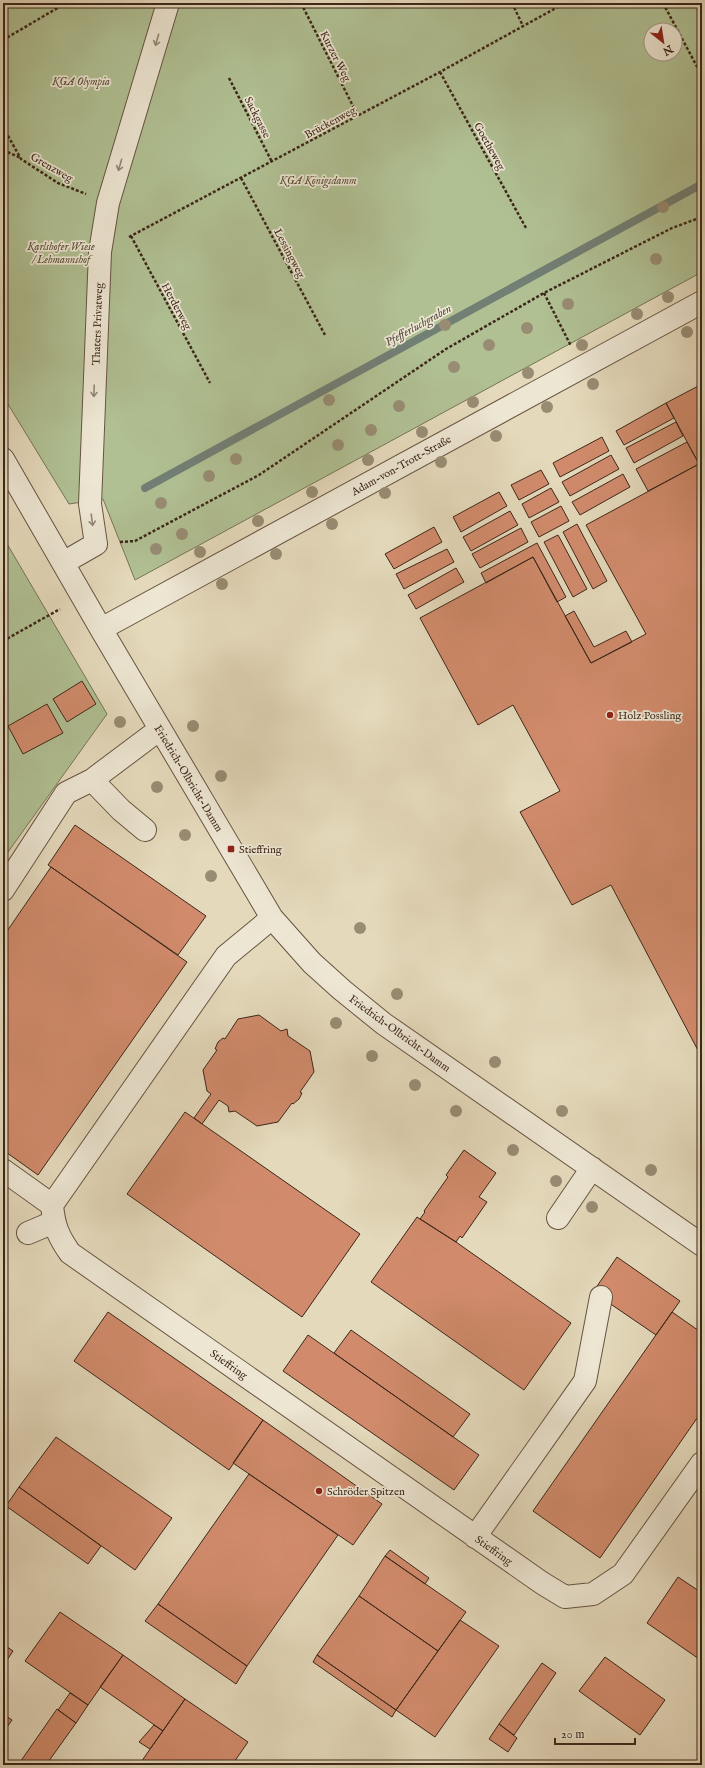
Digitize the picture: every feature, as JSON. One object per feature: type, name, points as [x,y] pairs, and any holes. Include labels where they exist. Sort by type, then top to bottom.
[{"type":"street","name":"Thaters Privatweg","points":[[96,544],[90,504],[100,252],[108,203],[168,3]]},
{"type":"street","name":"Adam-von-Trott-Straße","points":[[101,629],[702,302]]},
{"type":"street","name":"Friedrich-Olbricht-Damm","points":[[3,459],[101,629],[272,918],[312,963],[342,990],[384,1024],[702,1245]]},
{"type":"street","points":[[63,563],[96,544]]},
{"type":"street","points":[[3,890],[66,793],[92,780],[160,729]]},
{"type":"street","points":[[92,780],[121,810],[145,830]]},
{"type":"street","points":[[28,1233],[53,1214],[226,956],[272,918]]},
{"type":"street","points":[[558,1218],[592,1168]]},
{"type":"street","points":[[3,1170],[53,1214]]},
{"type":"street","name":"Stieffring","points":[[53,1214],[59,1236],[70,1253],[542,1583],[565,1597],[593,1594],[623,1574],[702,1463]]},
{"type":"street","points":[[476,1537],[584,1381],[601,1297]]},
{"type":"path","points":[[3,40],[58,6],[66,3]]},
{"type":"path","name":"Kurzer Weg","points":[[301,3],[358,116]]},
{"type":"path","points":[[512,3],[523,26]]},
{"type":"path","name":"Brückenweg","points":[[100,252],[358,116],[565,3]]},
{"type":"path","points":[[663,3],[702,76]]},
{"type":"path","name":"Goetheweg","points":[[440,72],[526,228]]},
{"type":"path","name":"Sackgasse","points":[[229,78],[272,162]]},
{"type":"path","name":"Grenzweg","points":[[3,127],[21,158],[58,183],[108,203]]},
{"type":"path","points":[[3,150],[21,158]]},
{"type":"path","name":"Lessingweg","points":[[241,178],[325,335]]},
{"type":"path","points":[[96,544],[135,541],[259,475],[446,349],[544,293],[672,228],[702,218]]},
{"type":"path","name":"Herderweg","points":[[131,236],[210,383]]},
{"type":"path","points":[[544,293],[582,367]]},
{"type":"path","points":[[3,641],[82,596]]},
{"type":"green space","name":"KGA Königsdamm","points":[[3,3],[702,3],[702,272],[135,580],[103,499],[69,504],[3,396]]},
{"type":"green space","points":[[3,537],[107,714],[3,859]]},
{"type":"building","name":"Holz Possling","points":[[702,384],[702,1058],[611,885],[572,905],[520,812],[560,791],[513,705],[478,725],[420,618],[533,557],[591,663],[646,634],[586,525],[699,464],[666,403]]},
{"type":"building","points":[[666,403],[674,418],[624,445],[616,431]]},
{"type":"building","points":[[676,422],[683,436],[634,463],[626,448]]},
{"type":"building","points":[[602,437],[609,451],[560,477],[553,463]]},
{"type":"building","points":[[687,442],[699,464],[648,491],[636,469]]},
{"type":"building","points":[[611,455],[619,469],[570,496],[562,482]]},
{"type":"building","points":[[541,470],[549,484],[519,500],[511,485]]},
{"type":"building","points":[[623,474],[630,487],[580,515],[572,502]]},
{"type":"building","points":[[551,488],[559,502],[529,518],[522,504]]},
{"type":"building","points":[[499,492],[507,506],[461,532],[453,517]]},
{"type":"building","points":[[561,506],[569,521],[539,537],[531,522]]},
{"type":"building","points":[[510,511],[518,525],[471,551],[463,537]]},
{"type":"building","points":[[577,524],[607,581],[593,589],[563,532]]},
{"type":"building","points":[[434,527],[442,542],[394,569],[385,554]]},
{"type":"building","points":[[521,528],[528,542],[480,568],[472,554]]},
{"type":"building","points":[[558,535],[587,589],[573,597],[544,542]]},
{"type":"building","points":[[537,543],[566,597],[557,602],[533,557],[486,583],[481,573]]},
{"type":"building","points":[[447,549],[454,562],[404,589],[396,574]]},
{"type":"building","points":[[456,568],[464,582],[416,609],[408,595]]},
{"type":"building","points":[[574,611],[594,647],[626,631],[632,642],[591,663],[565,616]]},
{"type":"building","points":[[82,681],[96,704],[67,722],[53,699]]},
{"type":"building","points":[[47,704],[63,733],[23,754],[8,726]]},
{"type":"building","points":[[75,825],[206,916],[178,955],[48,865]]},
{"type":"building","points":[[51,867],[187,962],[38,1175],[3,1150],[3,937]]},
{"type":"building","points":[[259,1015],[281,1031],[287,1029],[288,1036],[310,1051],[314,1072],[300,1092],[302,1093],[299,1099],[293,1104],[292,1103],[278,1122],[257,1126],[235,1111],[229,1112],[228,1106],[219,1100],[202,1124],[194,1118],[211,1094],[207,1091],[203,1070],[217,1050],[215,1049],[218,1042],[223,1038],[225,1039],[238,1019]]},
{"type":"building","points":[[185,1112],[360,1234],[302,1317],[127,1194]]},
{"type":"building","points":[[464,1150],[496,1173],[479,1197],[487,1202],[462,1238],[460,1236],[456,1242],[420,1219],[448,1177],[446,1175]]},
{"type":"building","points":[[417,1217],[456,1242],[571,1323],[524,1390],[371,1282]]},
{"type":"building","points":[[617,1257],[680,1301],[656,1335],[593,1292]]},
{"type":"building","points":[[108,1312],[263,1420],[229,1470],[74,1361]]},
{"type":"building","points":[[672,1312],[702,1333],[702,1411],[600,1558],[533,1511]]},
{"type":"building","points":[[351,1330],[470,1414],[453,1437],[334,1353]]},
{"type":"building","points":[[308,1335],[479,1455],[454,1490],[283,1371]]},
{"type":"building","points":[[263,1420],[382,1504],[353,1545],[233,1463]]},
{"type":"building","points":[[56,1437],[172,1518],[135,1570],[19,1487]]},
{"type":"building","points":[[249,1474],[338,1535],[247,1666],[158,1604]]},
{"type":"building","points":[[19,1487],[101,1546],[88,1564],[6,1506]]},
{"type":"building","points":[[390,1550],[429,1578],[425,1584],[385,1556]]},
{"type":"building","points":[[385,1556],[466,1612],[438,1651],[359,1596]]},
{"type":"building","points":[[678,1577],[702,1593],[702,1661],[647,1623]]},
{"type":"building","points":[[359,1596],[438,1651],[396,1710],[317,1655]]},
{"type":"building","points":[[158,1604],[247,1666],[236,1684],[145,1621]]},
{"type":"building","points":[[60,1612],[123,1655],[88,1705],[25,1661]]},
{"type":"building","points":[[460,1620],[499,1646],[435,1737],[396,1710]]},
{"type":"building","points":[[3,1644],[13,1651],[3,1666]]},
{"type":"building","points":[[123,1655],[185,1699],[163,1731],[100,1687]]},
{"type":"building","points":[[317,1655],[396,1710],[392,1717],[313,1662]]},
{"type":"building","points":[[605,1657],[665,1700],[640,1735],[579,1691]]},
{"type":"building","points":[[542,1663],[556,1673],[514,1735],[499,1724]]},
{"type":"building","points":[[70,1693],[88,1705],[76,1723],[58,1710]]},
{"type":"building","points":[[185,1699],[248,1742],[232,1765],[139,1765]]},
{"type":"building","points":[[57,1709],[76,1723],[46,1765],[18,1765]]},
{"type":"building","points":[[3,1714],[12,1720],[3,1733]]},
{"type":"building","points":[[499,1724],[517,1738],[508,1752],[489,1739]]},
{"type":"building","points":[[154,1725],[163,1731],[150,1749],[139,1742]]},
{"type":"waterway","name":"Pfefferluchgraben","points":[[145,488],[702,184]]},
{"type":"place","name":"Holz Possling","points":[[610,715]]},
{"type":"place","name":"Stieffring","points":[[231,849]]},
{"type":"place","name":"Schröder Spitzen","points":[[319,1491]]},
{"type":"park label","name":"KGA Olympia","points":[[81,81]]},
{"type":"park label","name":"Karlshofer Wiese / Lehmannshof","points":[[61,252]]}]
